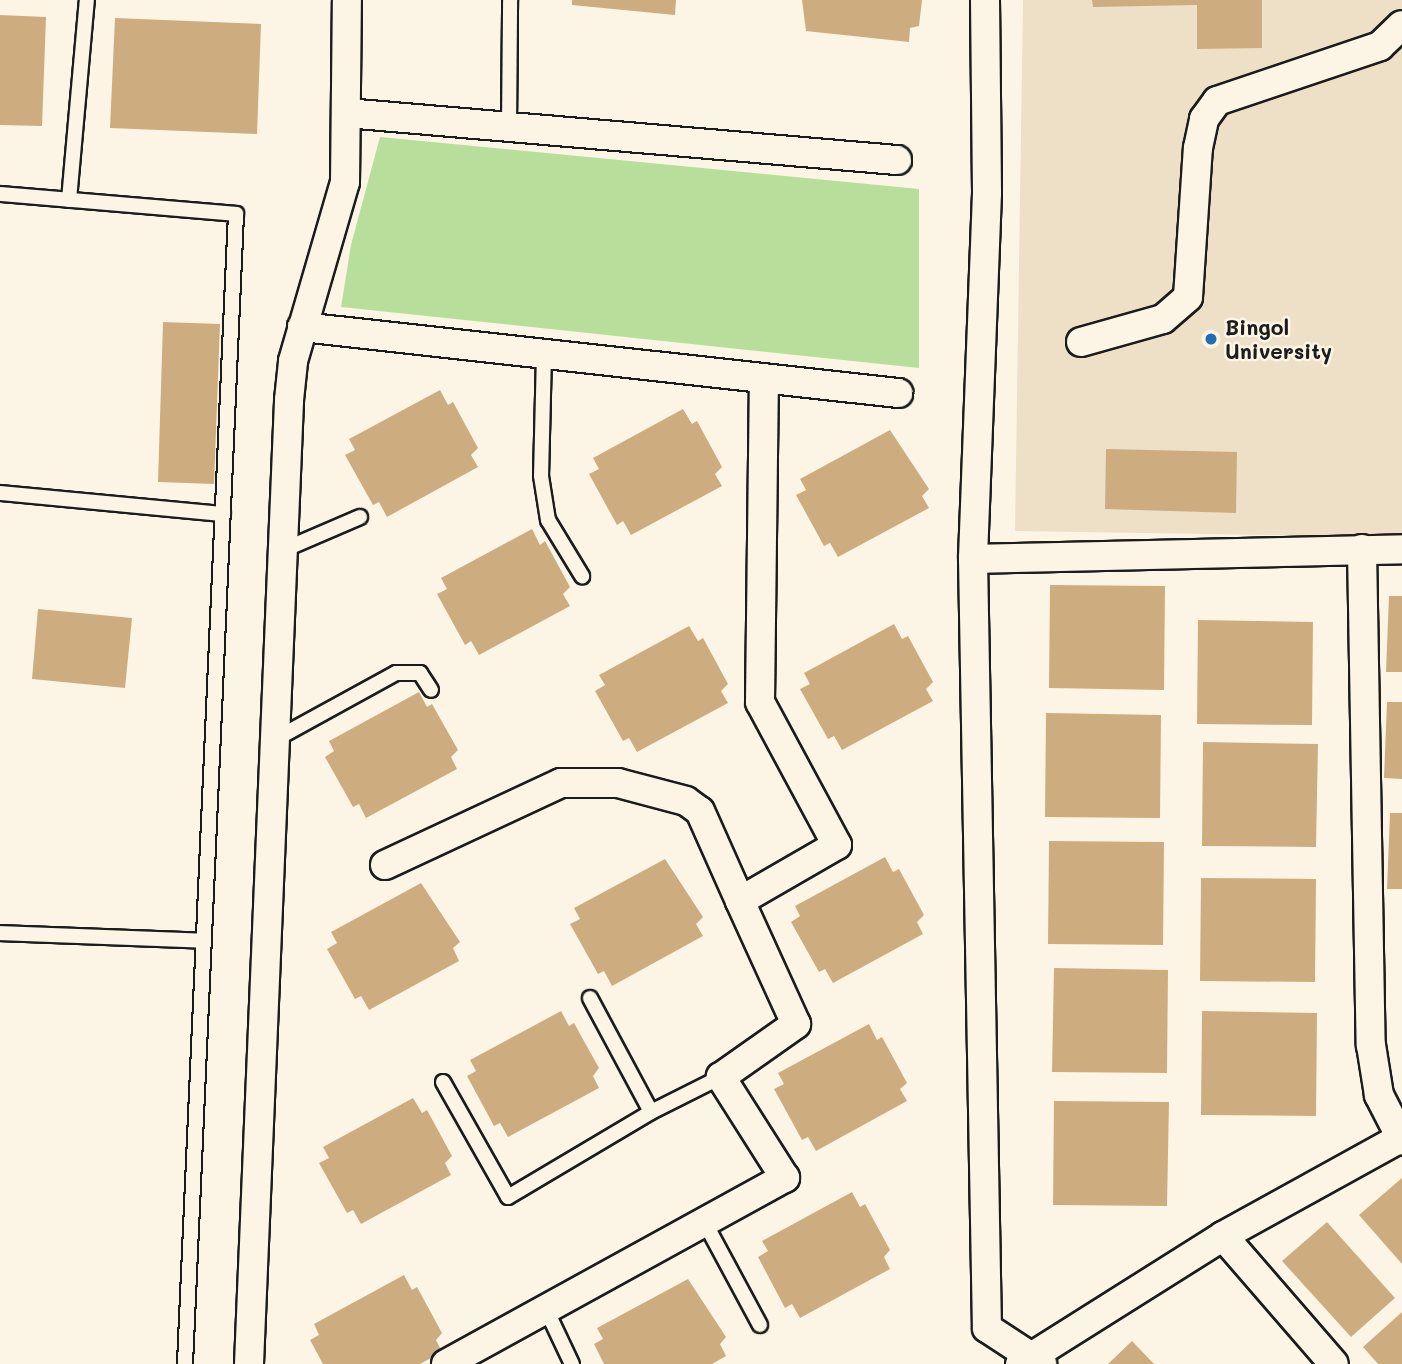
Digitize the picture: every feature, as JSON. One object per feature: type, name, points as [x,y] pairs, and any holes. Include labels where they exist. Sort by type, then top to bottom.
[{"type":"street","points":[[248,1364],[280,552],[289,400],[302,327],[345,182],[347,0]]},
{"type":"street","points":[[985,0],[987,193],[972,559],[987,1328],[1032,1361],[1223,1236],[1401,1138],[1379,1095],[1371,1045],[1362,548]]},
{"type":"street","points":[[1081,342],[1163,319],[1188,297],[1198,148],[1204,119],[1217,101],[1380,46],[1402,25]]},
{"type":"street","points":[[346,113],[897,160]]},
{"type":"street","points":[[302,327],[898,393]]},
{"type":"street","points":[[740,901],[837,845],[760,702],[764,378]]},
{"type":"street","points":[[972,559],[1402,549]]},
{"type":"street","points":[[385,865],[561,783],[618,783],[686,801],[700,811],[796,1024],[721,1077],[785,1178],[544,1307],[446,1364]]},
{"type":"street","points":[[1223,1236],[1335,1364]]},
{"type":"lane","points":[[69,200],[87,0]]},
{"type":"lane","points":[[509,127],[510,0]]},
{"type":"lane","points":[[0,194],[236,214],[185,1364]]},
{"type":"lane","points":[[544,354],[541,476],[548,520],[582,576]]},
{"type":"lane","points":[[0,493],[223,514]]},
{"type":"lane","points":[[280,552],[360,517]]},
{"type":"lane","points":[[273,741],[397,673],[420,673],[430,690]]},
{"type":"lane","points":[[0,933],[204,941]]},
{"type":"lane","points":[[590,998],[651,1112]]},
{"type":"lane","points":[[443,1082],[508,1197],[651,1112],[721,1077]]},
{"type":"lane","points":[[704,1221],[760,1325]]},
{"type":"lane","points":[[544,1307],[572,1364]]},
{"type":"shaded area","name":"Bingol University","points":[[1023,0],[1402,0],[1402,537],[1015,531]]},
{"type":"green space","points":[[380,137],[919,189],[919,368],[341,307],[351,245]]},
{"type":"building","points":[[572,0],[676,0],[675,15],[572,5]]},
{"type":"building","points":[[802,0],[922,0],[919,26],[910,28],[909,42],[806,31]]},
{"type":"building","points":[[1092,0],[1262,0],[1262,48],[1197,49],[1197,5],[1093,7]]},
{"type":"building","points":[[0,15],[46,17],[42,126],[0,125]]},
{"type":"building","points":[[115,18],[261,24],[257,134],[110,128]]},
{"type":"building","points":[[163,322],[220,324],[214,484],[158,482]]},
{"type":"building","points":[[440,390],[448,405],[453,402],[478,448],[471,455],[478,467],[387,517],[379,502],[373,505],[345,455],[355,450],[349,439]]},
{"type":"building","points":[[683,409],[692,424],[697,421],[722,467],[715,474],[722,486],[631,535],[623,521],[617,525],[589,474],[599,469],[593,458]]},
{"type":"building","points":[[890,430],[929,489],[922,496],[929,508],[838,557],[830,543],[824,546],[796,495],[806,490],[800,479]]},
{"type":"building","points":[[1106,449],[1237,452],[1236,513],[1105,509]]},
{"type":"building","points":[[532,529],[540,545],[545,541],[570,587],[563,594],[570,606],[479,655],[471,641],[465,645],[437,594],[447,589],[441,578]]},
{"type":"building","points":[[1050,585],[1165,586],[1164,690],[1049,688]]},
{"type":"building","points":[[1389,596],[1402,596],[1402,672],[1386,672]]},
{"type":"building","points":[[38,609],[132,618],[125,688],[32,679]]},
{"type":"building","points":[[1198,620],[1313,622],[1312,725],[1197,724]]},
{"type":"building","points":[[894,624],[902,639],[908,636],[933,682],[926,689],[933,701],[842,750],[834,736],[828,739],[800,689],[810,684],[804,673]]},
{"type":"building","points":[[689,626],[698,641],[703,638],[728,684],[721,691],[728,703],[637,752],[629,738],[623,741],[595,691],[605,685],[599,675]]},
{"type":"building","points":[[419,692],[427,707],[432,704],[458,750],[451,757],[457,769],[366,818],[359,804],[353,807],[325,757],[334,751],[329,741]]},
{"type":"building","points":[[1387,702],[1402,702],[1402,779],[1384,778]]},
{"type":"building","points":[[1046,713],[1161,715],[1160,818],[1045,817]]},
{"type":"building","points":[[1203,742],[1318,744],[1316,847],[1202,846]]},
{"type":"building","points":[[1390,813],[1402,813],[1402,889],[1387,889]]},
{"type":"building","points":[[1049,841],[1164,842],[1163,945],[1048,944]]},
{"type":"building","points":[[885,857],[893,872],[899,869],[924,915],[917,922],[923,934],[833,983],[825,969],[819,972],[791,922],[800,916],[795,906]]},
{"type":"building","points":[[665,859],[703,917],[696,924],[703,936],[612,986],[604,971],[598,974],[570,924],[580,919],[574,908]]},
{"type":"building","points":[[1201,878],[1316,879],[1315,982],[1200,981]]},
{"type":"building","points":[[421,883],[460,942],[453,948],[459,961],[369,1010],[361,996],[355,999],[327,949],[337,943],[331,932]]},
{"type":"building","points":[[1054,968],[1168,970],[1167,1073],[1052,1072]]},
{"type":"building","points":[[561,1011],[569,1026],[574,1023],[599,1068],[593,1076],[599,1088],[508,1137],[500,1123],[494,1126],[467,1076],[476,1071],[470,1060]]},
{"type":"building","points":[[1202,1011],[1317,1013],[1316,1116],[1201,1115]]},
{"type":"building","points":[[869,1024],[877,1040],[882,1037],[907,1083],[900,1089],[907,1101],[816,1151],[808,1137],[802,1140],[774,1089],[784,1084],[778,1073]]},
{"type":"building","points":[[413,1098],[422,1113],[427,1110],[452,1156],[445,1163],[451,1175],[361,1224],[353,1210],[347,1213],[319,1163],[329,1158],[323,1147]]},
{"type":"building","points":[[1054,1101],[1169,1102],[1167,1206],[1053,1205]]},
{"type":"building","points":[[1402,1178],[1402,1264],[1359,1215]]},
{"type":"building","points":[[852,1192],[860,1207],[865,1204],[890,1250],[884,1257],[890,1269],[800,1318],[792,1304],[785,1308],[758,1257],[768,1251],[762,1241]]},
{"type":"building","points":[[1327,1222],[1395,1298],[1351,1337],[1282,1261]]},
{"type":"building","points":[[404,1275],[412,1290],[417,1287],[442,1333],[436,1340],[442,1352],[420,1364],[323,1364],[310,1340],[319,1335],[314,1324]]},
{"type":"building","points":[[688,1279],[726,1337],[720,1344],[726,1356],[712,1364],[604,1364],[594,1344],[603,1339],[597,1328]]},
{"type":"building","points":[[1402,1312],[1402,1364],[1378,1364],[1363,1347]]},
{"type":"building","points":[[1132,1341],[1154,1364],[1108,1364]]},
{"type":"place","name":"Bingol University","points":[[1211,339]]}]
